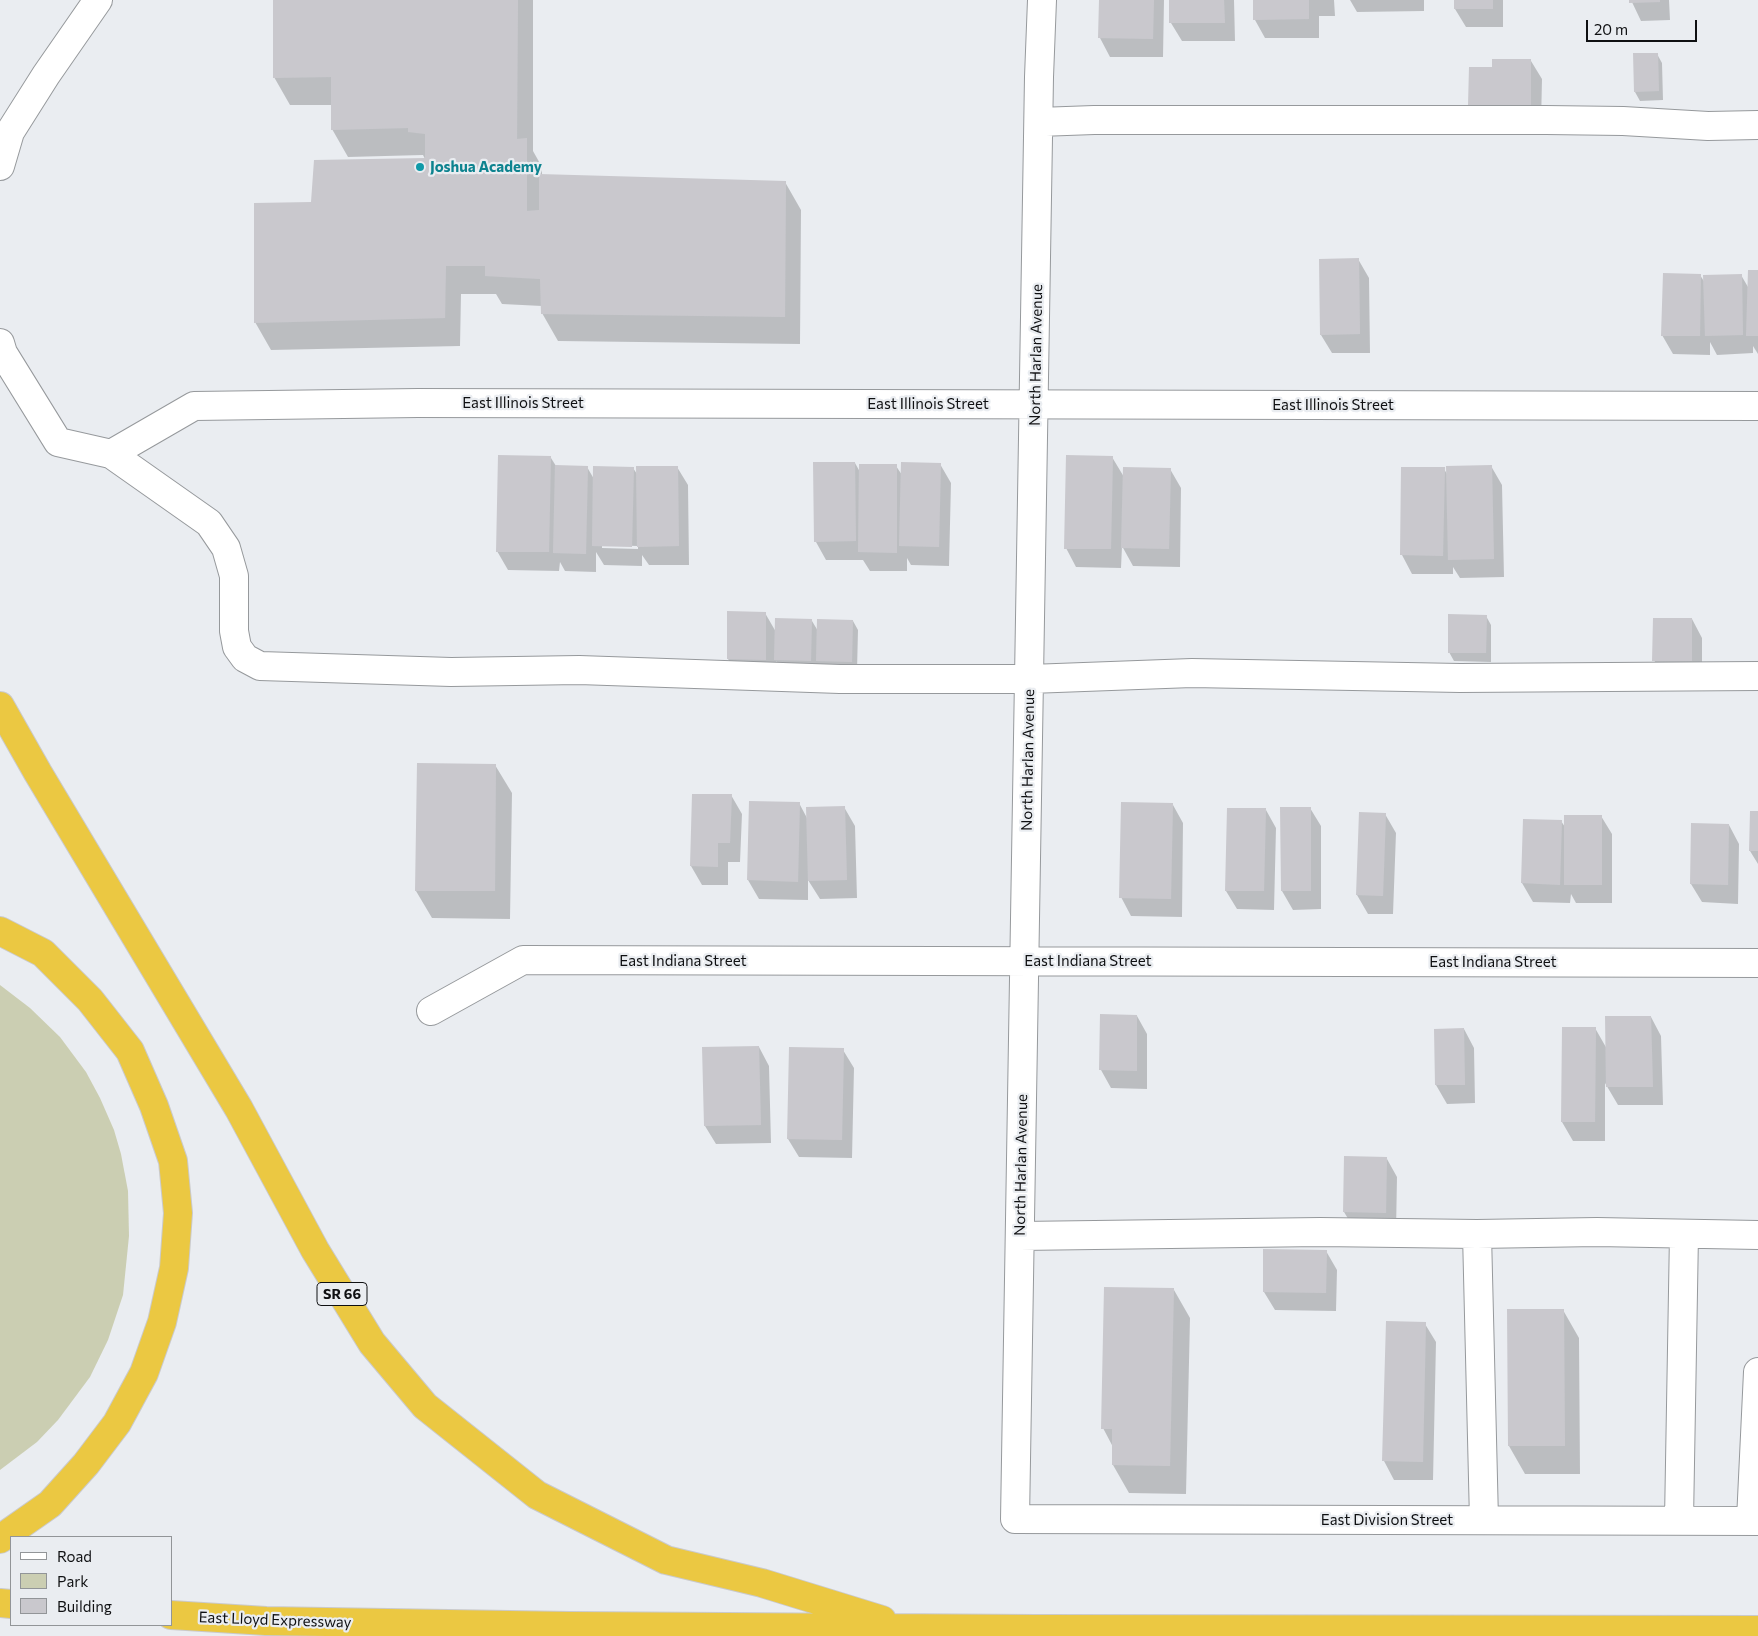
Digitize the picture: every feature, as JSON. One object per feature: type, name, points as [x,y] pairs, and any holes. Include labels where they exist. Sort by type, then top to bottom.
[{"type":"highway","name":"SR 66","points":[[0,706],[239,1109],[316,1250],[372,1343],[425,1406],[537,1495],[666,1560],[762,1583],[910,1629]]},
{"type":"highway","points":[[0,931],[43,953],[90,1000],[130,1051],[154,1106],[173,1161],[178,1213],[174,1268],[162,1322],[144,1373],[117,1423],[86,1464],[50,1504],[0,1539]]},
{"type":"highway","name":"East Lloyd Expressway","points":[[172,1615],[276,1622],[570,1626],[910,1629],[1758,1630]]},
{"type":"street","points":[[0,166],[10,132],[46,75],[98,0]]},
{"type":"street","name":"North Harlan Avenue","points":[[1015,1519],[1042,0]]},
{"type":"street","points":[[1039,122],[1094,120],[1546,120],[1758,126]]},
{"type":"street","points":[[0,343],[3,353],[58,442],[111,454],[209,523],[226,548],[234,576],[234,630],[237,646],[245,658],[260,666],[451,672],[578,670],[840,678],[1030,678],[1192,673],[1460,678],[1758,676]]},
{"type":"street","name":"East Illinois Street","points":[[111,454],[194,406],[418,403],[1758,406]]},
{"type":"street","name":"East Indiana Street","points":[[431,1011],[522,960],[1758,963]]},
{"type":"street","points":[[1020,1236],[1310,1232],[1758,1235]]},
{"type":"street","points":[[1477,1234],[1484,1520]]},
{"type":"street","points":[[1679,1520],[1684,1234]]},
{"type":"street","points":[[1755,1520],[1758,1372]]},
{"type":"street","name":"East Division Street","points":[[1015,1519],[1755,1520]]},
{"type":"green space","points":[[0,985],[30,1008],[60,1037],[86,1072],[100,1098],[114,1130],[121,1154],[128,1191],[129,1236],[123,1295],[108,1340],[90,1377],[58,1420],[37,1442],[0,1470]]},
{"type":"building","name":"Joshua Academy","points":[[273,0],[518,0],[517,139],[527,138],[527,211],[539,210],[539,174],[786,181],[785,317],[541,314],[540,279],[485,276],[485,266],[446,266],[445,318],[254,323],[254,203],[311,202],[314,160],[425,158],[425,134],[408,132],[408,128],[331,130],[331,77],[273,78]]},
{"type":"building","points":[[1099,0],[1154,0],[1153,39],[1098,38]]},
{"type":"building","points":[[1169,0],[1224,0],[1225,23],[1169,23]]},
{"type":"building","points":[[1253,0],[1309,0],[1309,19],[1253,20]]},
{"type":"building","points":[[1454,0],[1493,0],[1493,9],[1454,9]]},
{"type":"building","points":[[1629,0],[1660,0],[1660,2],[1629,3]]},
{"type":"building","points":[[1633,53],[1658,53],[1659,91],[1634,92]]},
{"type":"building","points":[[1492,59],[1531,59],[1531,106],[1468,105],[1469,67],[1492,67]]},
{"type":"building","points":[[1359,258],[1360,334],[1320,335],[1319,259]]},
{"type":"building","points":[[1748,270],[1758,270],[1758,336],[1746,336]]},
{"type":"building","points":[[1663,273],[1701,274],[1700,336],[1661,336]]},
{"type":"building","points":[[1742,274],[1743,335],[1705,336],[1703,275]]},
{"type":"building","points":[[498,455],[551,456],[549,552],[496,552]]},
{"type":"building","points":[[1066,455],[1113,456],[1111,549],[1064,549]]},
{"type":"building","points":[[813,462],[855,462],[856,541],[814,542]]},
{"type":"building","points":[[901,462],[941,463],[939,547],[899,546]]},
{"type":"building","points":[[859,464],[897,464],[897,553],[858,552]]},
{"type":"building","points":[[555,465],[588,466],[586,554],[553,553]]},
{"type":"building","points":[[1492,465],[1494,559],[1448,560],[1446,466]]},
{"type":"building","points":[[593,466],[634,467],[632,547],[592,546]]},
{"type":"building","points":[[636,466],[678,466],[679,546],[637,547]]},
{"type":"building","points":[[1123,467],[1171,468],[1169,549],[1121,548]]},
{"type":"building","points":[[1401,467],[1445,467],[1443,556],[1400,555]]},
{"type":"building","points":[[727,611],[766,612],[766,660],[727,659]]},
{"type":"building","points":[[1448,614],[1487,615],[1486,653],[1448,653]]},
{"type":"building","points":[[775,618],[812,619],[811,661],[774,660]]},
{"type":"building","points":[[1653,618],[1692,618],[1692,661],[1652,661]]},
{"type":"building","points":[[817,619],[853,620],[852,662],[816,661]]},
{"type":"building","points":[[417,763],[496,764],[495,891],[415,891]]},
{"type":"building","points":[[692,794],[732,794],[730,843],[718,843],[718,867],[690,866]]},
{"type":"building","points":[[749,801],[800,802],[798,882],[747,880]]},
{"type":"building","points":[[1121,802],[1173,803],[1171,899],[1119,898]]},
{"type":"building","points":[[845,806],[847,880],[808,881],[806,807]]},
{"type":"building","points":[[1280,807],[1311,807],[1311,891],[1281,891]]},
{"type":"building","points":[[1227,808],[1266,808],[1264,891],[1225,891]]},
{"type":"building","points":[[1750,811],[1758,811],[1758,851],[1749,851]]},
{"type":"building","points":[[1359,812],[1386,813],[1383,896],[1356,895]]},
{"type":"building","points":[[1564,815],[1602,815],[1602,885],[1564,885]]},
{"type":"building","points":[[1523,819],[1562,820],[1560,885],[1521,883]]},
{"type":"building","points":[[1691,823],[1729,824],[1728,885],[1690,884]]},
{"type":"building","points":[[1100,1014],[1137,1015],[1137,1071],[1099,1070]]},
{"type":"building","points":[[1605,1016],[1651,1016],[1653,1087],[1606,1087]]},
{"type":"building","points":[[1562,1027],[1596,1027],[1595,1122],[1561,1122]]},
{"type":"building","points":[[1464,1028],[1465,1085],[1435,1085],[1434,1029]]},
{"type":"building","points":[[759,1046],[761,1125],[704,1126],[702,1047]]},
{"type":"building","points":[[789,1047],[844,1048],[842,1140],[787,1139]]},
{"type":"building","points":[[1344,1156],[1387,1157],[1386,1213],[1343,1212]]},
{"type":"building","points":[[1263,1249],[1327,1250],[1326,1293],[1263,1292]]},
{"type":"building","points":[[1104,1287],[1174,1288],[1170,1466],[1112,1465],[1112,1429],[1101,1429]]},
{"type":"building","points":[[1507,1309],[1564,1309],[1565,1446],[1508,1446]]},
{"type":"building","points":[[1386,1321],[1426,1322],[1423,1462],[1382,1461]]},
{"type":"place","name":"Joshua Academy","points":[[420,167]]}]
